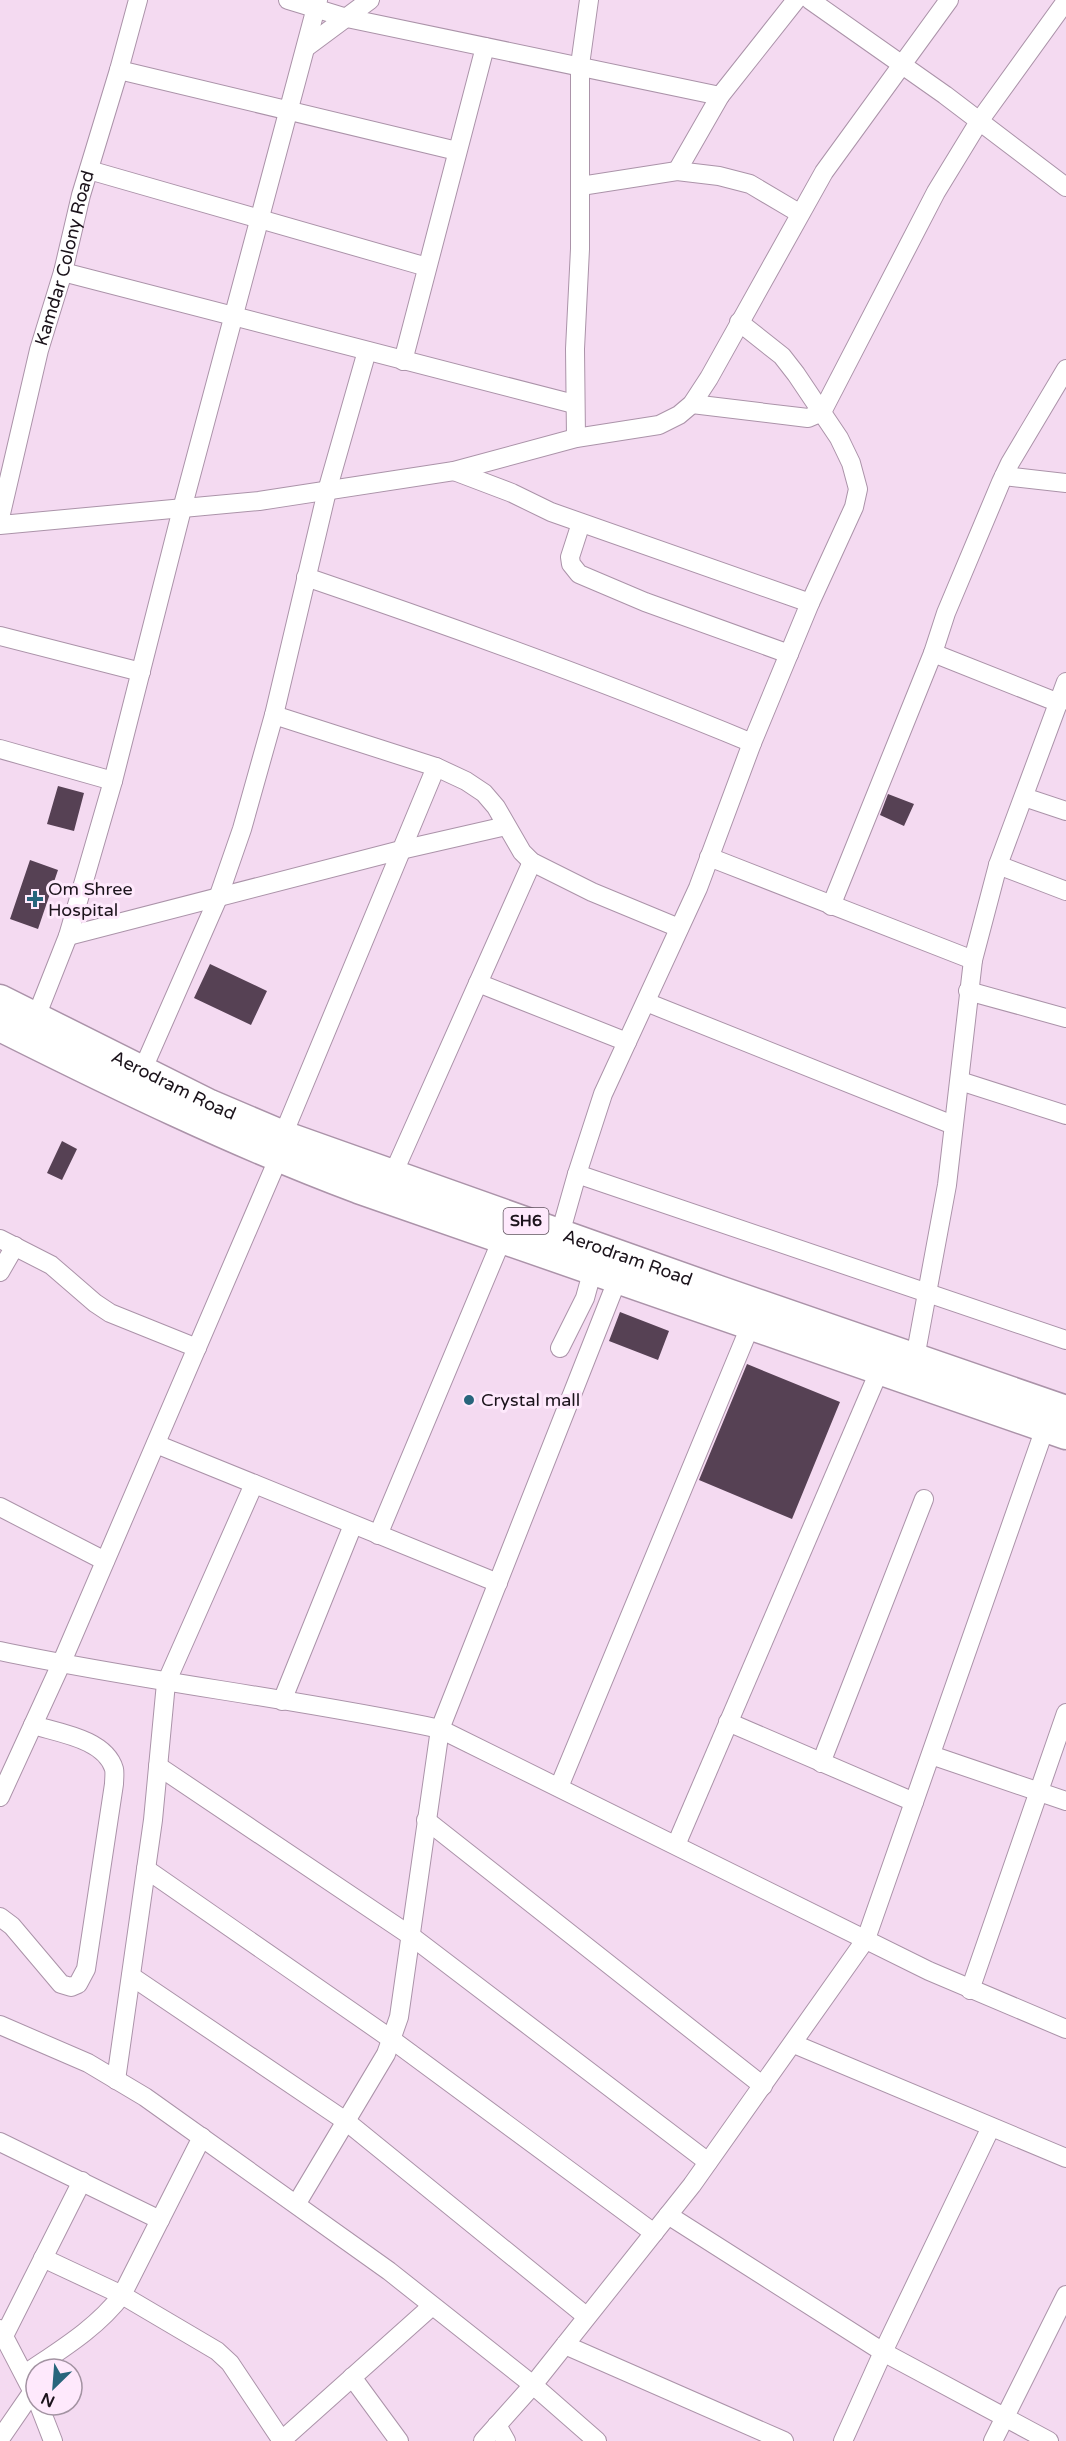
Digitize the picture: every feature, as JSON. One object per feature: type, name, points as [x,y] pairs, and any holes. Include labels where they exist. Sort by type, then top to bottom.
[{"type":"main road","name":"Aerodram Road","points":[[0,999],[210,1104],[280,1147],[393,1174],[915,1358],[1059,1424]]},
{"type":"main road","name":"Aerodram Road","points":[[0,1027],[143,1098],[280,1147],[502,1239],[879,1369],[1059,1424]]},
{"type":"street","name":"Kamdar Colony Road","points":[[0,518],[28,390],[138,0]]},
{"type":"street","points":[[288,0],[318,4],[347,18],[720,96]]},
{"type":"street","points":[[308,46],[370,0]]},
{"type":"street","points":[[576,438],[574,404],[581,186],[580,65],[589,0]]},
{"type":"street","points":[[677,171],[720,96],[796,0]]},
{"type":"street","points":[[810,0],[980,120],[1066,187]]},
{"type":"street","points":[[0,525],[182,509],[327,491],[454,471],[576,438],[659,425],[679,415],[692,404],[824,172],[949,0]]},
{"type":"street","points":[[692,404],[808,418],[822,412],[936,192],[980,120],[1066,1]]},
{"type":"street","points":[[36,1017],[68,936],[113,781],[182,509],[318,4]]},
{"type":"street","points":[[402,361],[485,47]]},
{"type":"street","points":[[119,70],[457,151]]},
{"type":"street","points":[[89,170],[427,267]]},
{"type":"street","points":[[581,186],[677,171],[719,176],[750,184],[799,213]]},
{"type":"street","points":[[63,272],[574,404]]},
{"type":"street","points":[[560,1234],[603,1094],[680,928],[752,743],[810,603],[854,507],[858,489],[851,463],[822,412],[782,356],[739,322]]},
{"type":"street","points":[[142,1071],[218,898],[242,829],[274,715],[327,491],[367,351]]},
{"type":"street","points":[[831,906],[933,653],[946,613],[1004,476],[1066,369]]},
{"type":"street","points":[[454,471],[581,523],[810,603]]},
{"type":"street","points":[[1004,476],[1066,483]]},
{"type":"street","points":[[581,523],[570,556],[571,564],[579,574],[645,602],[789,654]]},
{"type":"street","points":[[306,577],[443,623],[752,743]]},
{"type":"street","points":[[0,636],[141,672]]},
{"type":"street","points":[[933,653],[1059,704]]},
{"type":"street","points":[[915,1358],[946,1185],[973,960],[998,865],[1066,682]]},
{"type":"street","points":[[274,715],[436,767],[466,781],[484,793],[496,807],[522,852],[532,862],[592,892],[680,928]]},
{"type":"street","points":[[0,749],[113,781]]},
{"type":"street","points":[[0,1797],[61,1664],[156,1444],[436,767]]},
{"type":"street","points":[[1024,797],[1066,810]]},
{"type":"street","points":[[68,936],[401,850],[506,826]]},
{"type":"street","points":[[709,857],[973,960]]},
{"type":"street","points":[[393,1174],[532,862]]},
{"type":"street","points":[[998,865],[1066,891]]},
{"type":"street","points":[[478,983],[627,1042]]},
{"type":"street","points":[[968,991],[1066,1018]]},
{"type":"street","points":[[646,1002],[953,1125]]},
{"type":"street","points":[[960,1082],[1066,1115]]},
{"type":"street","points":[[577,1174],[1066,1340]]},
{"type":"street","points":[[378,1535],[502,1239]]},
{"type":"street","points":[[0,1272],[7,1242],[51,1265],[110,1313],[196,1348]]},
{"type":"street","points":[[560,1348],[585,1298],[606,1274]]},
{"type":"street","points":[[297,2203],[347,2122],[386,2054],[392,2039],[399,2017],[440,1729],[498,1583],[606,1274]]},
{"type":"street","points":[[559,1787],[752,1324]]},
{"type":"street","points":[[676,1845],[879,1369]]},
{"type":"street","points":[[483,2441],[533,2385],[668,2215],[764,2086],[866,1939],[931,1755],[1059,1424]]},
{"type":"street","points":[[156,1444],[498,1583]]},
{"type":"street","points":[[116,2080],[146,1869],[166,1683],[254,1484]]},
{"type":"street","points":[[821,1762],[924,1499]]},
{"type":"street","points":[[0,1507],[105,1561]]},
{"type":"street","points":[[282,1701],[353,1525]]},
{"type":"street","points":[[0,1651],[166,1683],[440,1729],[929,1971],[1066,2029]]},
{"type":"street","points":[[970,1990],[1066,1713]]},
{"type":"street","points":[[728,1722],[914,1802]]},
{"type":"street","points":[[0,1917],[12,1926],[61,1984],[71,1987],[78,1984],[86,1969],[114,1784],[114,1769],[101,1751],[84,1741],[33,1725]]},
{"type":"street","points":[[931,1755],[1066,1801]]},
{"type":"street","points":[[158,1766],[411,1936],[708,2162]]},
{"type":"street","points":[[426,1820],[764,2086]]},
{"type":"street","points":[[146,1869],[392,2039],[654,2233]]},
{"type":"street","points":[[131,1976],[347,2122],[586,2316]]},
{"type":"street","points":[[0,2025],[88,2063],[145,2097],[297,2203],[533,2385],[597,2441]]},
{"type":"street","points":[[794,2044],[1066,2158]]},
{"type":"street","points":[[843,2441],[991,2127]]},
{"type":"street","points":[[50,2357],[93,2327],[110,2311],[122,2295],[202,2137]]},
{"type":"street","points":[[0,2142],[160,2220]]},
{"type":"street","points":[[24,2372],[2,2332],[44,2258],[82,2181]]},
{"type":"street","points":[[668,2215],[883,2352],[1049,2441]]},
{"type":"street","points":[[44,2258],[122,2295],[217,2351],[230,2362],[282,2441],[432,2306]]},
{"type":"street","points":[[993,2441],[1066,2295]]},
{"type":"street","points":[[565,2345],[784,2441]]},
{"type":"street","points":[[352,2377],[399,2441]]},
{"type":"street","points":[[0,2439],[24,2412]]},
{"type":"street","points":[[44,2417],[53,2441]]},
{"type":"street","points":[[497,2425],[506,2441]]},
{"type":"building","points":[[58,786],[84,793],[74,831],[47,824]]},
{"type":"building","points":[[888,794],[914,804],[904,826],[880,815]]},
{"type":"building","points":[[30,860],[58,870],[38,929],[10,919]]},
{"type":"building","points":[[210,964],[267,991],[251,1025],[194,998]]},
{"type":"building","points":[[62,1141],[77,1149],[62,1180],[47,1173]]},
{"type":"building","points":[[620,1312],[669,1331],[658,1360],[609,1341]]},
{"type":"building","points":[[747,1364],[840,1402],[792,1519],[699,1480]]},
{"type":"place","name":"Om Shree Hospital","points":[[35,899]]},
{"type":"place","name":"Crystal mall","points":[[469,1400]]}]
